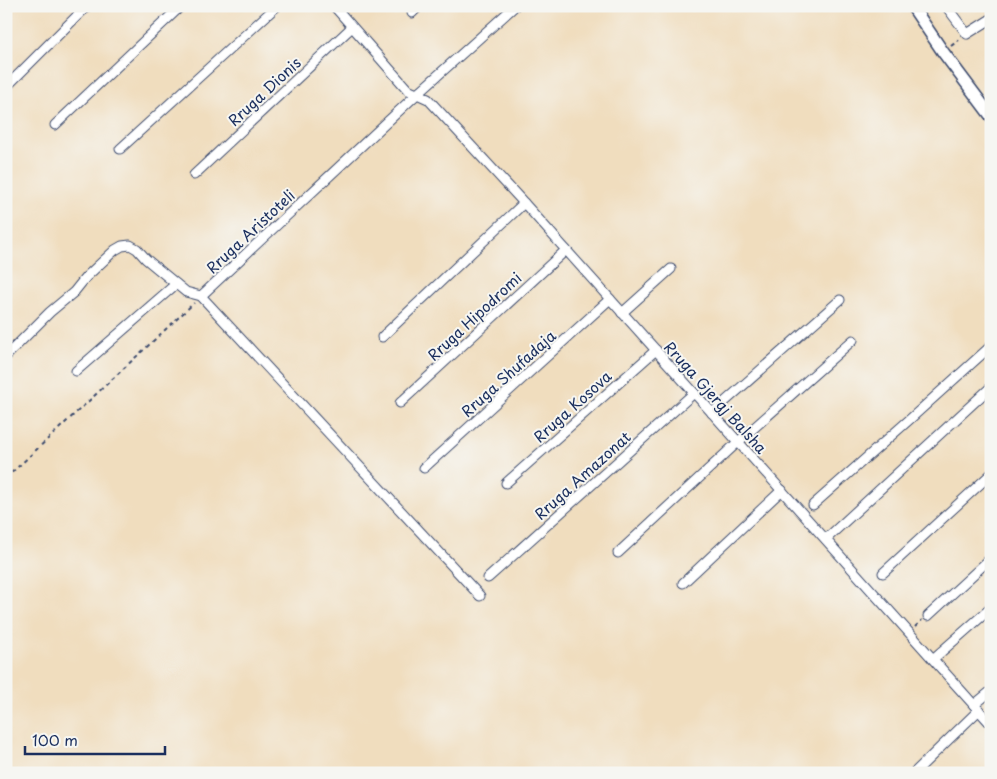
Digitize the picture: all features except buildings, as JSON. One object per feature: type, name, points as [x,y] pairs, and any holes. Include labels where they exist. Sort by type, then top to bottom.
[{"type":"main road","points":[[912,6],[943,52],[991,116]]},
{"type":"street","points":[[6,87],[87,6]]},
{"type":"street","points":[[55,125],[181,6]]},
{"type":"street","points":[[120,149],[277,6]]},
{"type":"street","name":"Rruga Gjergj Balsha","points":[[334,6],[408,90],[428,99],[524,203],[991,724]]},
{"type":"street","name":"Rruga Aristoteli","points":[[201,296],[417,94],[515,6]]},
{"type":"street","points":[[946,6],[967,34],[991,19]]},
{"type":"street","name":"Rruga Dionis","points":[[194,175],[352,27]]},
{"type":"street","points":[[382,337],[524,203]]},
{"type":"street","points":[[6,356],[50,312],[74,292],[86,277],[115,250],[122,246],[130,245],[186,292],[201,296],[480,596]]},
{"type":"street","name":"Rruga Hipodromi","points":[[400,403],[566,250]]},
{"type":"street","points":[[622,313],[672,270]]},
{"type":"street","points":[[76,372],[176,284]]},
{"type":"street","name":"Rruga Shufadaja","points":[[424,468],[610,299]]},
{"type":"street","points":[[712,413],[840,300]]},
{"type":"street","points":[[618,553],[738,442],[853,340]]},
{"type":"street","points":[[812,505],[991,346]]},
{"type":"street","name":"Rruga Kosova","points":[[506,482],[656,350]]},
{"type":"street","points":[[826,539],[991,387]]},
{"type":"street","name":"Rruga Amazonat","points":[[488,578],[694,393]]},
{"type":"street","points":[[883,573],[991,474]]},
{"type":"street","points":[[683,583],[782,490]]},
{"type":"street","points":[[928,616],[991,558]]},
{"type":"street","points":[[934,660],[991,608]]},
{"type":"street","points":[[914,773],[991,691]]},
{"type":"path","points":[[943,52],[967,34]]},
{"type":"path","points":[[6,478],[201,296]]},
{"type":"path","points":[[909,632],[928,616]]}]
